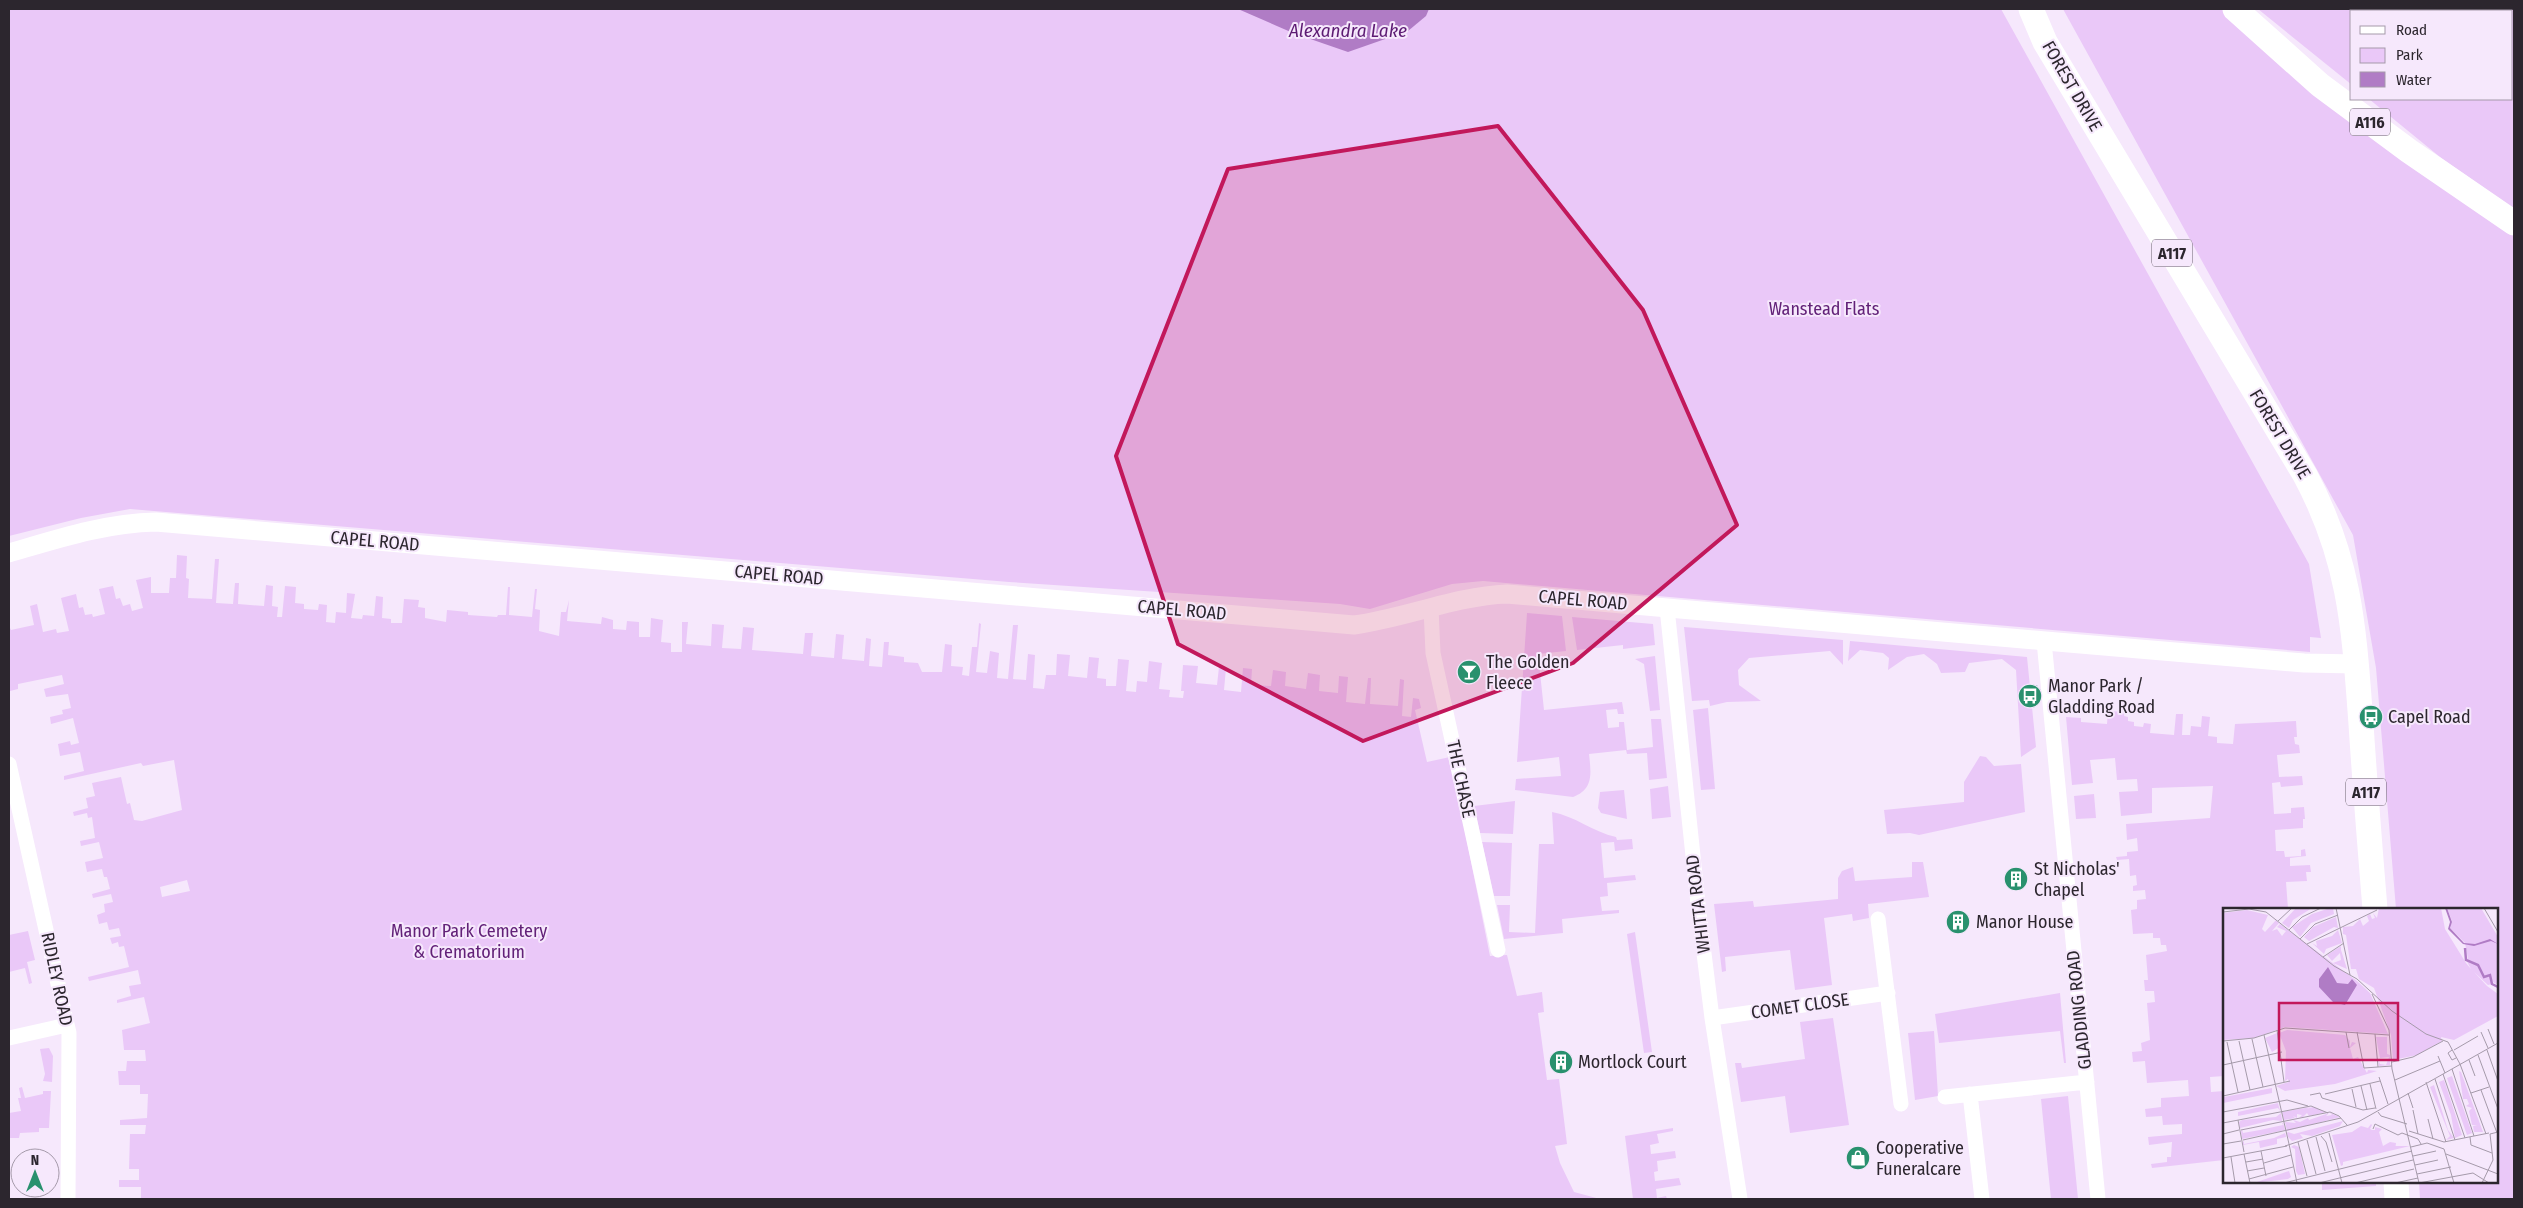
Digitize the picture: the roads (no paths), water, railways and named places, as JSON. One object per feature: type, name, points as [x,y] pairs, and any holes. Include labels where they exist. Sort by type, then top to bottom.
[{"type":"main road","name":"FOREST DRIVE","points":[[2031,9],[2046,42],[2316,496],[2342,564],[2355,637],[2375,908]]},
{"type":"main road","name":"A116","points":[[2235,9],[2320,85],[2409,151],[2514,223]]},
{"type":"main road","points":[[2396,1183],[2397,1199]]},
{"type":"street","name":"CAPEL ROAD","points":[[9,553],[108,526],[130,522],[156,522],[1354,625],[1383,621],[1470,596],[1507,594],[2304,663],[2356,664]]},
{"type":"street","name":"THE CHASE","points":[[1431,608],[1433,653],[1498,950]]},
{"type":"street","name":"WHITTA ROAD","points":[[1667,608],[1688,822],[1712,1018],[1740,1199]]},
{"type":"street","name":"GLADDING ROAD","points":[[2044,641],[2098,1199]]},
{"type":"street","name":"RIDLEY ROAD","points":[[9,764],[67,1025],[68,1199]]},
{"type":"street","points":[[1878,919],[1901,1104]]},
{"type":"street","name":"COMET CLOSE","points":[[1712,1018],[1888,993]]},
{"type":"street","points":[[9,1038],[67,1025]]},
{"type":"street","points":[[1945,1096],[2087,1082]]},
{"type":"street","points":[[1970,1094],[1982,1199]]},
{"type":"water","name":"Alexandra Lake","points":[[1238,9],[1429,9],[1426,16],[1408,31],[1348,52],[1293,33]]},
{"type":"place","name":"The Golden Fleece","points":[[1469,672]]},
{"type":"place","name":"Manor Park / Gladding Road","points":[[2030,696]]},
{"type":"place","name":"Capel Road","points":[[2371,717]]},
{"type":"place","name":"St Nicholas' Chapel","points":[[2016,879]]},
{"type":"place","name":"Manor House","points":[[1958,922]]},
{"type":"place","name":"Mortlock Court","points":[[1561,1062]]},
{"type":"place","name":"Cooperative Funeralcare","points":[[1858,1158]]},
{"type":"park label","name":"Wanstead Flats","points":[[1824,309]]},
{"type":"park label","name":"Manor Park Cemetery & Crematorium","points":[[469,941]]}]
